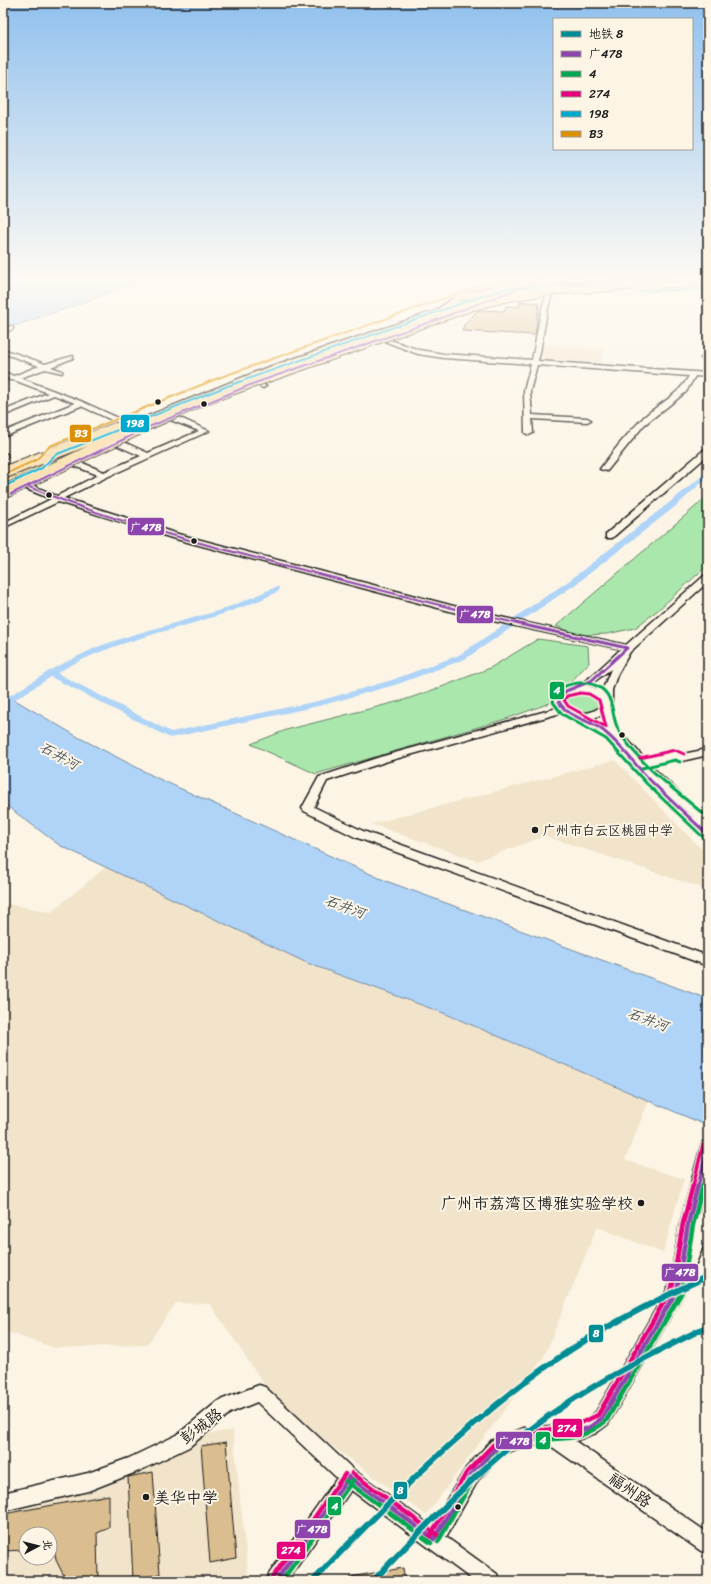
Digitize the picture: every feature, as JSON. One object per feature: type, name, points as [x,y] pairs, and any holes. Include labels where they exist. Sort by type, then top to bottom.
[{"type":"highway","points":[[3,472],[235,380],[321,350]]},
{"type":"highway","points":[[4,487],[222,390],[343,350]]},
{"type":"highway","points":[[222,390],[271,378],[354,350]]},
{"type":"main road","points":[[4,487],[39,464],[169,404],[204,389],[313,350]]},
{"type":"main road","points":[[310,351],[316,350]]},
{"type":"main road","points":[[39,464],[52,451],[222,390],[326,350]]},
{"type":"main road","points":[[4,487],[153,423],[343,350]]},
{"type":"main road","points":[[111,441],[127,437],[153,423],[256,383]]},
{"type":"main road","points":[[204,389],[222,390]]},
{"type":"main road","points":[[162,412],[169,404]]},
{"type":"street","points":[[412,350],[444,356],[708,375]]},
{"type":"street","points":[[529,433],[527,391],[538,350]]},
{"type":"street","points":[[3,351],[60,372]]},
{"type":"street","points":[[708,356],[704,358],[708,362]]},
{"type":"street","points":[[3,382],[70,357]]},
{"type":"street","points":[[3,374],[82,403],[127,424]]},
{"type":"street","points":[[604,469],[648,417],[680,396],[687,389],[693,374]]},
{"type":"street","points":[[3,414],[54,393]]},
{"type":"street","points":[[3,435],[82,403]]},
{"type":"street","points":[[5,524],[104,475],[205,431],[171,417]]},
{"type":"street","points":[[528,417],[587,420]]},
{"type":"street","points":[[3,498],[74,463],[111,441],[148,456]]},
{"type":"street","points":[[3,472],[52,451]]},
{"type":"street","points":[[609,536],[675,481],[708,451]]},
{"type":"street","points":[[74,463],[104,475]]},
{"type":"street","points":[[26,486],[58,499],[175,536],[503,621],[627,648]]},
{"type":"street","points":[[708,577],[591,681],[578,688],[566,691],[559,696],[559,704],[568,712],[596,726],[609,735],[650,780],[708,835]]},
{"type":"street","points":[[627,648],[610,679],[607,714],[612,730],[641,763],[708,825]]},
{"type":"street","points":[[578,688],[599,693],[604,697],[607,703]]},
{"type":"street","points":[[607,703],[605,708],[596,714],[587,716],[568,712],[384,759],[323,779],[308,808],[359,834],[708,961]]},
{"type":"street","points":[[641,763],[676,754],[682,758],[708,752]]},
{"type":"street","points":[[677,1290],[688,1224],[708,1146]]},
{"type":"street","points":[[434,1539],[472,1474],[497,1447],[524,1437],[552,1436],[574,1433],[590,1427],[602,1418],[677,1290],[698,1241],[708,1210]]},
{"type":"street","name":"彭城路","points":[[3,1502],[88,1482],[133,1465],[183,1441],[224,1407],[259,1393],[349,1476]]},
{"type":"street","name":"福州路","points":[[552,1436],[708,1544]]},
{"type":"street","points":[[276,1581],[349,1476],[490,1581]]},
{"type":"shaded area","points":[[542,350],[604,350],[601,366],[539,362]]},
{"type":"shaded area","name":"广州市白云区桃园中学","points":[[615,760],[708,856],[708,890],[545,836],[477,861],[371,824]]},
{"type":"shaded area","points":[[106,867],[307,963],[446,1014],[649,1100],[625,1160],[684,1179],[663,1253],[597,1227],[544,1357],[426,1515],[280,1408],[210,1304],[176,1303],[147,1345],[55,1348],[3,1331],[3,903],[51,912]]},
{"type":"shaded area","name":"美华中学","points":[[233,1430],[249,1581],[3,1581],[3,1509],[102,1486],[157,1463],[201,1435]]},
{"type":"green space","points":[[708,496],[708,565],[658,610],[635,628],[607,634],[580,635],[556,626]]},
{"type":"green space","points":[[538,639],[588,646],[589,663],[550,703],[506,719],[316,774],[251,744],[286,730],[404,700],[444,686],[490,668]]},
{"type":"green space","points":[[582,692],[597,698],[600,703],[598,708],[590,712],[581,712],[573,709],[566,703],[566,698],[571,694]]},
{"type":"water","name":"石井河","points":[[3,693],[78,737],[157,778],[386,881],[708,999],[708,1126],[446,1014],[307,963],[59,845],[3,803]]},
{"type":"building","points":[[226,1442],[236,1558],[210,1563],[201,1446]]},
{"type":"building","points":[[153,1472],[160,1574],[133,1580],[128,1477]]},
{"type":"building","points":[[109,1495],[109,1528],[97,1533],[98,1581],[71,1581],[63,1574],[58,1564],[58,1526],[18,1526],[18,1550],[3,1551],[3,1514]]},
{"type":"building","points":[[403,1568],[405,1581],[350,1581],[350,1577]]},
{"type":"waterway","points":[[52,674],[170,735],[323,702],[395,682],[462,657],[573,582],[673,504],[708,473]]},
{"type":"waterway","points":[[3,704],[57,670],[100,648],[217,614],[257,599],[276,589]]},
{"type":"metro line","name":"8","points":[[313,1581],[378,1512],[412,1479],[482,1415],[519,1386],[557,1358],[624,1317],[708,1276]]},
{"type":"metro line","name":"8","points":[[373,1581],[436,1515],[480,1473],[526,1433],[588,1390],[647,1357],[708,1326]]},
{"type":"transit line","name":"B3","points":[[3,475],[36,460],[50,446],[221,377],[298,350]]},
{"type":"transit line","name":"198","points":[[5,486],[42,468],[55,455],[225,387],[330,350]]},
{"type":"transit line","name":"广478","points":[[11,494],[151,426],[255,383],[350,350]]},
{"type":"transit line","name":"广478","points":[[27,486],[58,499],[175,536],[464,612],[627,648]]},
{"type":"transit line","name":"广478","points":[[627,648],[591,681],[566,691],[558,698],[559,703],[569,712],[601,729],[614,740],[650,780],[708,835]]},
{"type":"transit line","name":"4","points":[[705,839],[647,784],[606,739],[562,714],[553,702],[556,691],[567,685],[579,683],[591,684],[602,689],[606,693],[611,703],[616,726],[628,744],[660,778],[708,818]]},
{"type":"transit line","name":"274","points":[[580,693],[589,694],[599,700],[606,727],[568,706],[564,700],[567,696],[580,693]]},
{"type":"transit line","name":"274","points":[[640,758],[675,750],[684,754]]},
{"type":"transit line","name":"4","points":[[642,768],[675,760],[680,762]]},
{"type":"transit line","name":"274","points":[[430,1536],[467,1472],[479,1457],[493,1445],[508,1436],[525,1432],[572,1427],[598,1415],[672,1288],[683,1223],[703,1145]]},
{"type":"transit line","name":"广478","points":[[434,1539],[472,1474],[497,1447],[524,1437],[574,1433],[590,1427],[602,1418],[677,1290],[688,1224],[708,1146]]},
{"type":"transit line","name":"4","points":[[438,1542],[476,1477],[500,1451],[525,1442],[575,1438],[593,1431],[606,1421],[682,1292],[693,1225],[708,1166]]},
{"type":"transit line","name":"274","points":[[352,1473],[437,1535]]},
{"type":"transit line","name":"274","points":[[272,1578],[345,1474]]},
{"type":"transit line","name":"广478","points":[[349,1477],[434,1539]]},
{"type":"transit line","name":"广478","points":[[276,1581],[349,1477]]},
{"type":"transit line","name":"4","points":[[282,1581],[353,1480]]},
{"type":"transit line","name":"4","points":[[346,1481],[431,1543]]},
{"type":"place","name":"广州市白云区桃园中学","points":[[535,830]]},
{"type":"place","name":"广州市荔湾区博雅实验学校","points":[[641,1203]]},
{"type":"place","name":"美华中学","points":[[146,1497]]}]
